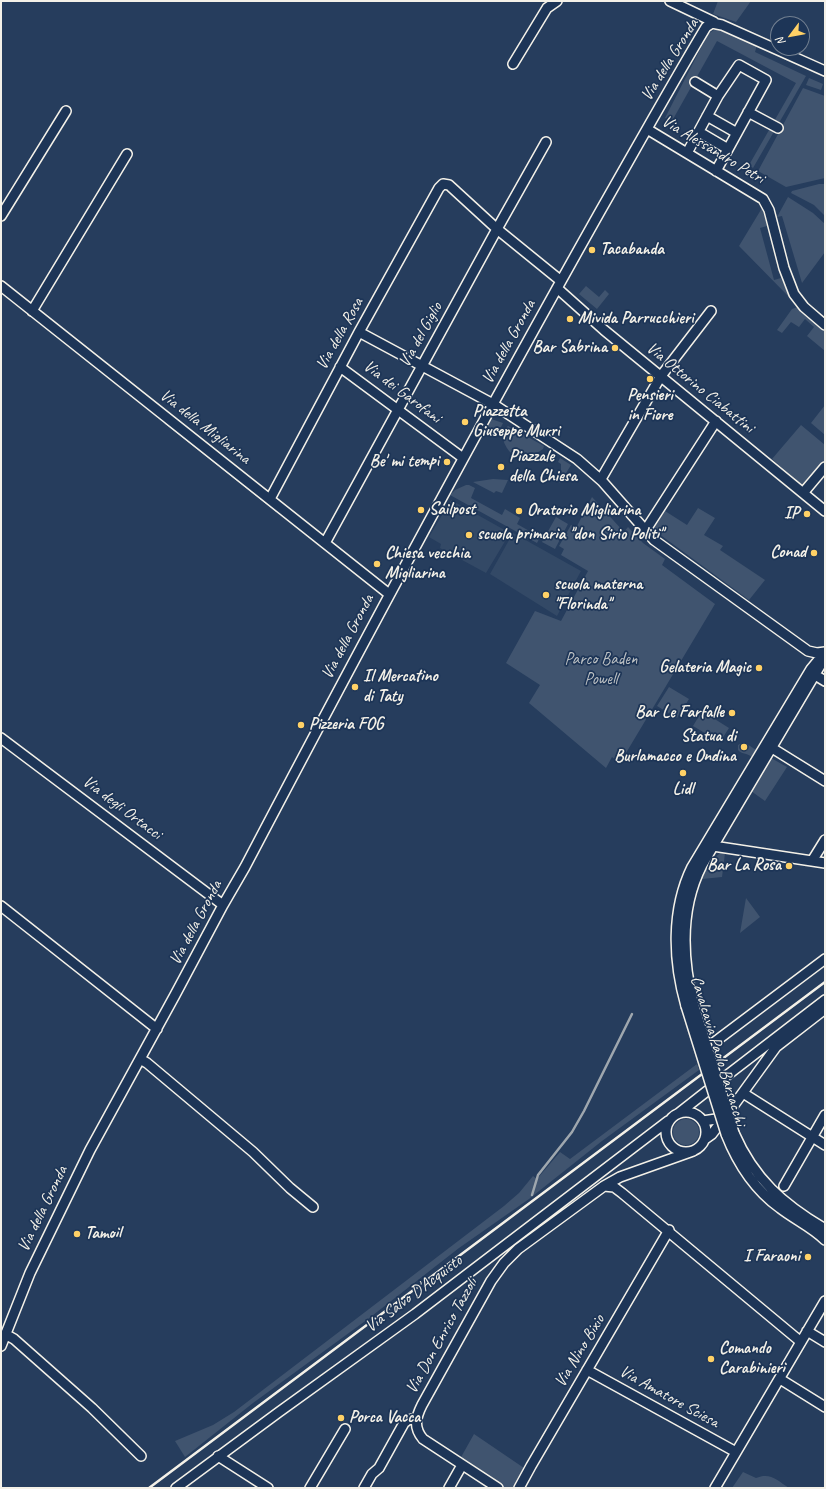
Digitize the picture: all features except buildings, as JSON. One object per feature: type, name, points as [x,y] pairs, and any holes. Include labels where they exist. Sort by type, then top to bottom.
[{"type":"street","points":[[513,64],[547,8],[557,1]]},
{"type":"street","points":[[670,1],[714,22]]},
{"type":"street","name":"Via della Gronda","points":[[1,1346],[30,1273],[90,1150],[223,904],[245,867],[389,594],[463,458],[559,284],[706,27],[714,22],[825,71]]},
{"type":"street","points":[[687,153],[718,96],[739,65],[766,80],[716,170]]},
{"type":"street","points":[[695,82],[718,96]]},
{"type":"street","points":[[1,216],[66,110]]},
{"type":"street","points":[[748,112],[778,128]]},
{"type":"street","points":[[707,116],[737,133]]},
{"type":"street","name":"Via Alessandro Petri","points":[[647,129],[758,195],[764,201],[768,210],[784,268],[794,294],[804,308],[825,325]]},
{"type":"street","points":[[699,132],[728,149]]},
{"type":"street","name":"Via del Giglio","points":[[325,543],[497,228],[546,142]]},
{"type":"street","points":[[32,311],[127,154]]},
{"type":"street","name":"Via Ottorino Ciabattini","points":[[441,185],[445,183],[450,185],[559,284],[604,330],[825,511]]},
{"type":"street","name":"Via della Rosa","points":[[270,499],[359,332],[441,185]]},
{"type":"street","name":"Via della Migliarina","points":[[1,286],[389,594]]},
{"type":"street","points":[[601,479],[660,376],[712,310]]},
{"type":"street","points":[[359,332],[493,404],[577,459],[601,479],[654,540],[808,651],[825,653],[824,659],[813,672]]},
{"type":"street","name":"Via dei Garofani","points":[[340,367],[463,458]]},
{"type":"street","points":[[645,531],[716,421]]},
{"type":"street","points":[[803,493],[825,468]]},
{"type":"street","points":[[808,651],[811,658],[813,672],[825,681]]},
{"type":"street","name":"Cavalcavia Paolo Barsacchi","points":[[690,1006],[684,947],[685,919],[696,879],[713,846],[772,748],[813,672]]},
{"type":"street","name":"Cavalcavia Paolo Barsacchi","points":[[813,672],[692,867],[686,880],[678,916],[676,936],[680,982],[690,1006],[730,1133],[732,1148],[743,1168],[763,1193],[778,1207],[825,1240]]},
{"type":"street","name":"Via degli Ortacci","points":[[1,738],[223,904]]},
{"type":"street","points":[[772,748],[825,781]]},
{"type":"street","points":[[812,861],[825,840]]},
{"type":"street","points":[[713,846],[825,863]]},
{"type":"street","points":[[1,906],[156,1028]]},
{"type":"street","points":[[712,1044],[825,959]]},
{"type":"street","points":[[721,1080],[825,1000]]},
{"type":"street","points":[[731,1109],[776,1047],[825,1009]]},
{"type":"street","points":[[140,1059],[147,1062],[253,1152],[290,1188],[313,1206]]},
{"type":"street","name":"Via Salvo D'Acquisto","points":[[176,1488],[415,1314],[706,1091],[701,1101],[700,1118],[706,1129],[705,1139]]},
{"type":"street","points":[[743,1092],[825,1145]]},
{"type":"street","points":[[643,1140],[653,1136],[668,1140],[680,1151],[693,1151],[701,1146],[705,1139],[712,1134],[717,1123],[700,1118],[689,1112],[679,1113]]},
{"type":"street","points":[[784,1186],[825,1115]]},
{"type":"street","points":[[659,1163],[667,1154],[668,1140],[666,1126],[668,1121]]},
{"type":"street","name":"Cavalcavia Paolo Barsacchi","points":[[730,1133],[759,1176],[772,1190],[792,1208],[825,1229]]},
{"type":"street","name":"Via Don Enrico Tazzoli","points":[[498,1488],[423,1439],[417,1427],[416,1418],[422,1404],[491,1281],[500,1267],[518,1249],[604,1186],[617,1179],[693,1151]]},
{"type":"street","points":[[626,1196],[624,1190],[625,1184],[634,1173]]},
{"type":"street","points":[[604,1186],[614,1187],[626,1196],[669,1230],[802,1342]]},
{"type":"street","name":"Via Nino Bixio","points":[[519,1488],[530,1466],[669,1230]]},
{"type":"street","points":[[715,1488],[825,1301]]},
{"type":"street","points":[[808,1331],[825,1342]]},
{"type":"street","points":[[5,1334],[14,1339],[92,1408],[141,1456]]},
{"type":"street","name":"Via Amatore Sciesa","points":[[586,1370],[736,1452]]},
{"type":"street","points":[[780,1379],[825,1407]]},
{"type":"street","points":[[364,1488],[372,1474],[379,1468],[404,1423],[408,1420],[416,1418]]},
{"type":"street","points":[[310,1488],[345,1429]]},
{"type":"street","points":[[218,1456],[268,1488]]},
{"type":"street","points":[[449,1488],[462,1465]]},
{"type":"shaded area","name":"scuola primaria \"don Sirio Politi\"","points":[[451,500],[510,533],[486,573],[440,548],[441,544],[429,537]]},
{"type":"shaded area","name":"scuola materna \"Florinda\"","points":[[513,533],[581,571],[557,616],[490,574]]},
{"type":"green space","points":[[718,1],[751,1],[736,22],[713,14]]},
{"type":"green space","points":[[720,29],[757,45],[755,52],[806,76],[753,168],[749,165],[796,83],[717,41],[672,121],[665,118],[708,34],[714,30]]},
{"type":"green space","points":[[809,78],[823,84],[821,90],[806,85]]},
{"type":"green space","points":[[803,88],[825,96],[825,178],[786,187],[758,171]]},
{"type":"green space","points":[[700,134],[726,149],[722,156],[697,141]]},
{"type":"green space","points":[[819,184],[825,184],[825,216],[814,205],[791,193],[792,191]]},
{"type":"green space","points":[[788,197],[813,213],[825,224],[825,252],[802,283],[782,216],[777,217]]},
{"type":"green space","points":[[762,208],[767,226],[760,228],[774,280],[781,278],[790,298],[739,246]]},
{"type":"green space","points":[[586,286],[599,297],[605,290],[609,294],[597,309],[579,294]]},
{"type":"green space","points":[[798,307],[825,332],[825,351],[807,336],[814,327],[805,319],[799,327],[791,322],[782,333],[777,330],[792,309]]},
{"type":"green space","points":[[825,405],[825,435],[811,423]]},
{"type":"green space","points":[[491,419],[503,423],[501,427],[492,431],[487,426]]},
{"type":"green space","points":[[801,425],[825,445],[825,460],[803,486],[772,459]]},
{"type":"green space","points":[[508,426],[544,446],[543,449],[535,454],[522,457],[511,453],[507,448],[501,432]]},
{"type":"green space","points":[[560,458],[571,465],[560,483],[561,464],[558,462]]},
{"type":"green space","points":[[493,479],[508,480],[502,493],[496,491],[494,493],[473,482]]},
{"type":"green space","points":[[466,485],[475,488],[471,498],[502,515],[505,509],[520,518],[517,524],[540,537],[537,543],[450,495],[455,490]]},
{"type":"green space","name":"Parco Baden Powell","points":[[592,497],[624,532],[628,527],[643,543],[665,559],[662,565],[715,604],[620,763],[612,757],[606,768],[529,703],[540,685],[506,663],[535,611],[561,621],[588,571],[561,555],[564,549],[559,546],[571,525],[576,528]]},
{"type":"green space","points":[[698,508],[715,518],[704,535],[723,546],[720,550],[765,580],[749,600],[655,531],[654,527],[665,511],[687,525]]},
{"type":"green space","points":[[556,517],[568,524],[555,549],[542,542]]},
{"type":"green space","points":[[669,687],[689,699],[677,718],[657,706]]},
{"type":"green space","points":[[702,711],[729,728],[720,742],[693,726]]},
{"type":"green space","points":[[744,742],[756,750],[752,757],[738,750],[738,745]]},
{"type":"green space","points":[[771,758],[787,767],[765,801],[751,791]]},
{"type":"green space","points":[[720,853],[725,853],[722,877],[702,879],[709,863]]},
{"type":"green space","points":[[746,898],[760,917],[740,933]]},
{"type":"green space","points":[[697,1064],[699,1070],[602,1141],[529,1199],[459,1248],[368,1319],[253,1403],[185,1457],[175,1441],[213,1425],[234,1412],[504,1206],[519,1193],[533,1176],[537,1179],[560,1152],[570,1159]]},
{"type":"green space","points":[[686,1119],[695,1123],[699,1132],[695,1141],[686,1145],[677,1141],[673,1132],[677,1123]]},
{"type":"green space","points":[[474,1434],[524,1468],[514,1488],[506,1488],[460,1459]]},
{"type":"green space","points":[[743,1472],[756,1478],[761,1476],[769,1476],[789,1488],[732,1488]]},
{"type":"waterway","points":[[166,423],[277,511]]},
{"type":"waterway","points":[[532,1195],[538,1175],[572,1132],[584,1111],[632,1014]]},
{"type":"railway","points":[[149,1488],[825,982]]},
{"type":"place","name":"Tacabanda","points":[[592,250]]},
{"type":"place","name":"Mivida Parrucchieri","points":[[570,319]]},
{"type":"place","name":"Bar Sabrina","points":[[615,348]]},
{"type":"place","name":"Pensieri in Fiore","points":[[650,379]]},
{"type":"place","name":"Piazzetta Giuseppe Murri","points":[[465,422]]},
{"type":"place","name":"Be' mi tempi","points":[[447,462]]},
{"type":"place","name":"Piazzale della Chiesa","points":[[501,467]]},
{"type":"place","name":"Sailpost","points":[[421,510]]},
{"type":"place","name":"Oratorio Migliarina","points":[[519,511]]},
{"type":"place","name":"IP","points":[[807,514]]},
{"type":"place","name":"scuola primaria \"don Sirio Politi\"","points":[[469,535]]},
{"type":"place","name":"Conad","points":[[814,553]]},
{"type":"place","name":"Chiesa vecchia Migliarina","points":[[377,564]]},
{"type":"place","name":"scuola materna \"Florinda\"","points":[[546,595]]},
{"type":"place","name":"Gelateria Magic","points":[[759,668]]},
{"type":"place","name":"Il Mercatino di Taty","points":[[355,687]]},
{"type":"place","name":"Bar Le Farfalle","points":[[732,713]]},
{"type":"place","name":"Pizzeria FOG","points":[[301,725]]},
{"type":"place","name":"Statua di Burlamacco e Ondina","points":[[744,747]]},
{"type":"place","name":"Lidl","points":[[683,773]]},
{"type":"place","name":"Bar La Rosa","points":[[789,866]]},
{"type":"place","name":"Tamoil","points":[[77,1234]]},
{"type":"place","name":"I Faraoni","points":[[808,1257]]},
{"type":"place","name":"Comando Carabinieri","points":[[711,1359]]},
{"type":"place","name":"Porca Vacca","points":[[341,1418]]}]
